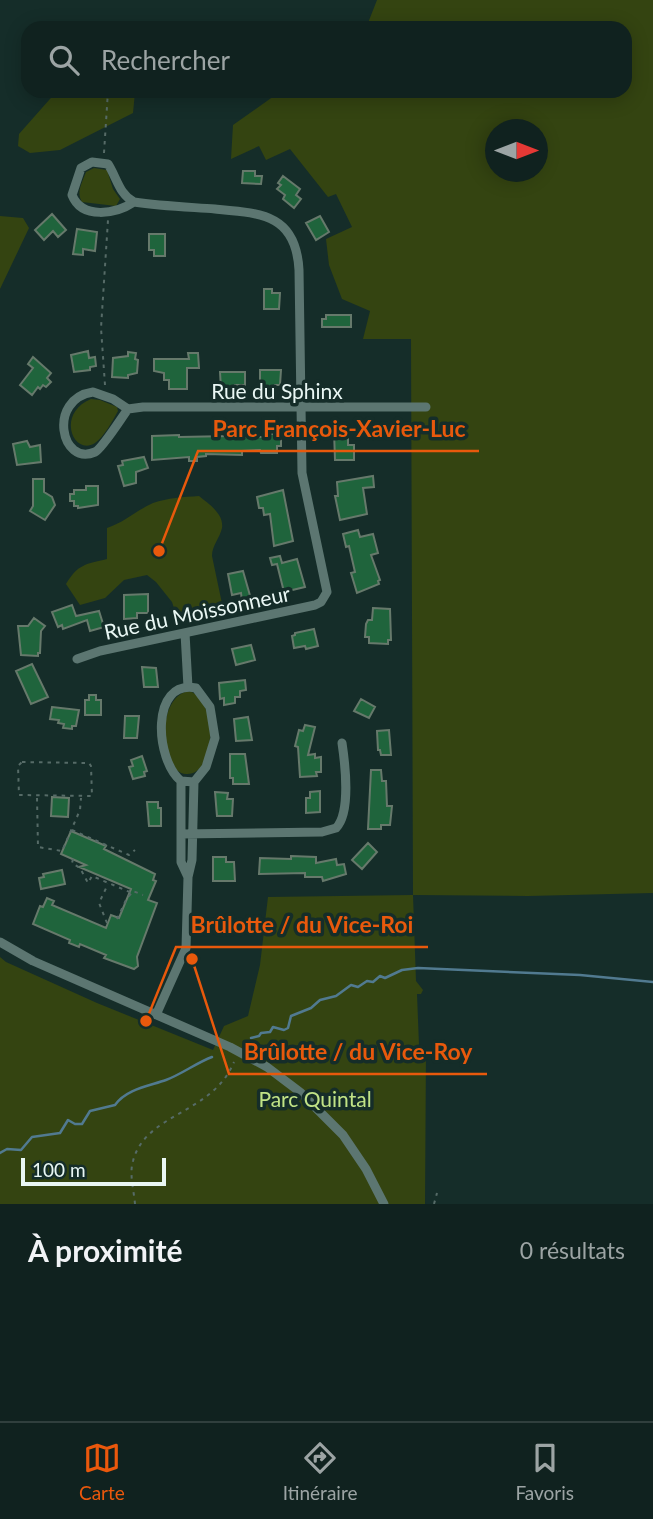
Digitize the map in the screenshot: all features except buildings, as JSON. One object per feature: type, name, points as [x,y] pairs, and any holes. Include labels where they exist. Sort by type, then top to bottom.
[{"type":"street","points":[[134,202],[118,211],[108,212],[77,206],[72,195],[81,168],[92,162],[108,164],[118,186],[134,202],[260,214],[270,217],[286,230],[297,249],[298,259],[301,408]]},
{"type":"street","points":[[87,393],[106,396],[128,409],[95,452],[80,453],[72,449],[63,432],[68,407],[76,398],[87,393]]},
{"type":"street","name":"Rue du Sphinx","points":[[128,409],[426,407]]},
{"type":"street","name":"Rue du Moissonneur","points":[[77,659],[100,651],[315,604],[325,598],[327,584],[304,487],[301,408]]},
{"type":"street","points":[[185,633],[188,687]]},
{"type":"street","points":[[156,1015],[187,948],[194,782],[206,767],[211,754],[214,729],[210,707],[195,688],[188,687],[173,693],[164,707],[160,734],[166,760],[173,773],[181,781],[194,782]]},
{"type":"street","points":[[181,834],[322,832],[336,828],[344,816],[345,768],[342,743]]},
{"type":"street","points":[[181,781],[181,862],[188,877]]},
{"type":"street","points":[[0,942],[33,961],[238,1051],[286,1080],[328,1118],[366,1169],[384,1204]]},
{"type":"path","points":[[103,163],[108,98]]},
{"type":"path","points":[[106,396],[101,328],[108,212]]},
{"type":"path","points":[[22,762],[89,763],[92,766],[92,796],[37,796],[22,796],[18,793],[18,766],[22,762]]},
{"type":"path","points":[[37,796],[38,847],[62,851],[80,810],[81,797]]},
{"type":"path","points":[[71,830],[129,855],[135,850]]},
{"type":"path","points":[[73,859],[72,863],[80,869],[88,883],[92,876],[143,895]]},
{"type":"path","points":[[107,923],[99,903],[108,883]]},
{"type":"path","points":[[117,919],[125,900],[132,893]]},
{"type":"path","points":[[135,1204],[132,1162],[143,1140],[155,1128],[201,1102],[219,1087],[232,1067],[238,1051]]},
{"type":"path","points":[[434,1204],[437,1193]]},
{"type":"green space","points":[[377,0],[653,0],[653,893],[413,895],[411,339],[363,339],[370,311],[342,299],[329,265],[326,239],[352,227],[336,194],[328,197],[290,149],[266,160],[259,146],[231,159],[233,125],[271,98],[632,98],[632,21],[369,21]]},
{"type":"green space","points":[[51,98],[134,98],[133,113],[60,150],[30,153],[18,146],[19,134]]},
{"type":"green space","points":[[94,168],[107,170],[113,189],[120,199],[116,206],[82,202],[81,184],[86,172]]},
{"type":"green space","points":[[0,216],[23,218],[29,228],[0,289]]},
{"type":"green space","points":[[91,399],[117,407],[118,411],[102,437],[87,446],[75,439],[71,423],[73,414]]},
{"type":"green space","points":[[199,496],[221,518],[222,528],[212,556],[224,613],[179,623],[172,602],[147,575],[124,580],[105,598],[80,605],[66,584],[83,566],[107,559],[107,528],[153,503]]},
{"type":"green space","points":[[189,691],[199,697],[205,708],[210,737],[203,763],[196,771],[186,774],[177,770],[170,761],[165,734],[166,719],[171,706],[178,696]]},
{"type":"green space","name":"Parc Quintal","points":[[413,895],[416,981],[423,990],[421,994],[417,994],[419,1045],[426,1051],[425,1204],[0,1204],[0,957],[97,1003],[213,1050],[224,1026],[248,1016],[260,965],[268,897]]},
{"type":"waterway","points":[[251,1038],[270,1032],[273,1027],[284,1030],[288,1028],[291,1016],[311,1008],[320,1000],[336,996],[351,985],[358,987],[367,981],[373,982],[380,976],[385,978],[402,970],[418,968],[580,975],[653,982]]},
{"type":"waterway","points":[[0,1153],[7,1149],[21,1150],[32,1137],[60,1133],[68,1120],[82,1124],[90,1111],[115,1105],[131,1092],[172,1078],[212,1057]]},
{"type":"place","name":"Parc François-Xavier-Luc","points":[[159,551]]},
{"type":"place","name":"Brûlotte / du Vice-Roy","points":[[192,959]]},
{"type":"place","name":"Brûlotte / du Vice-Roi","points":[[146,1021]]}]
